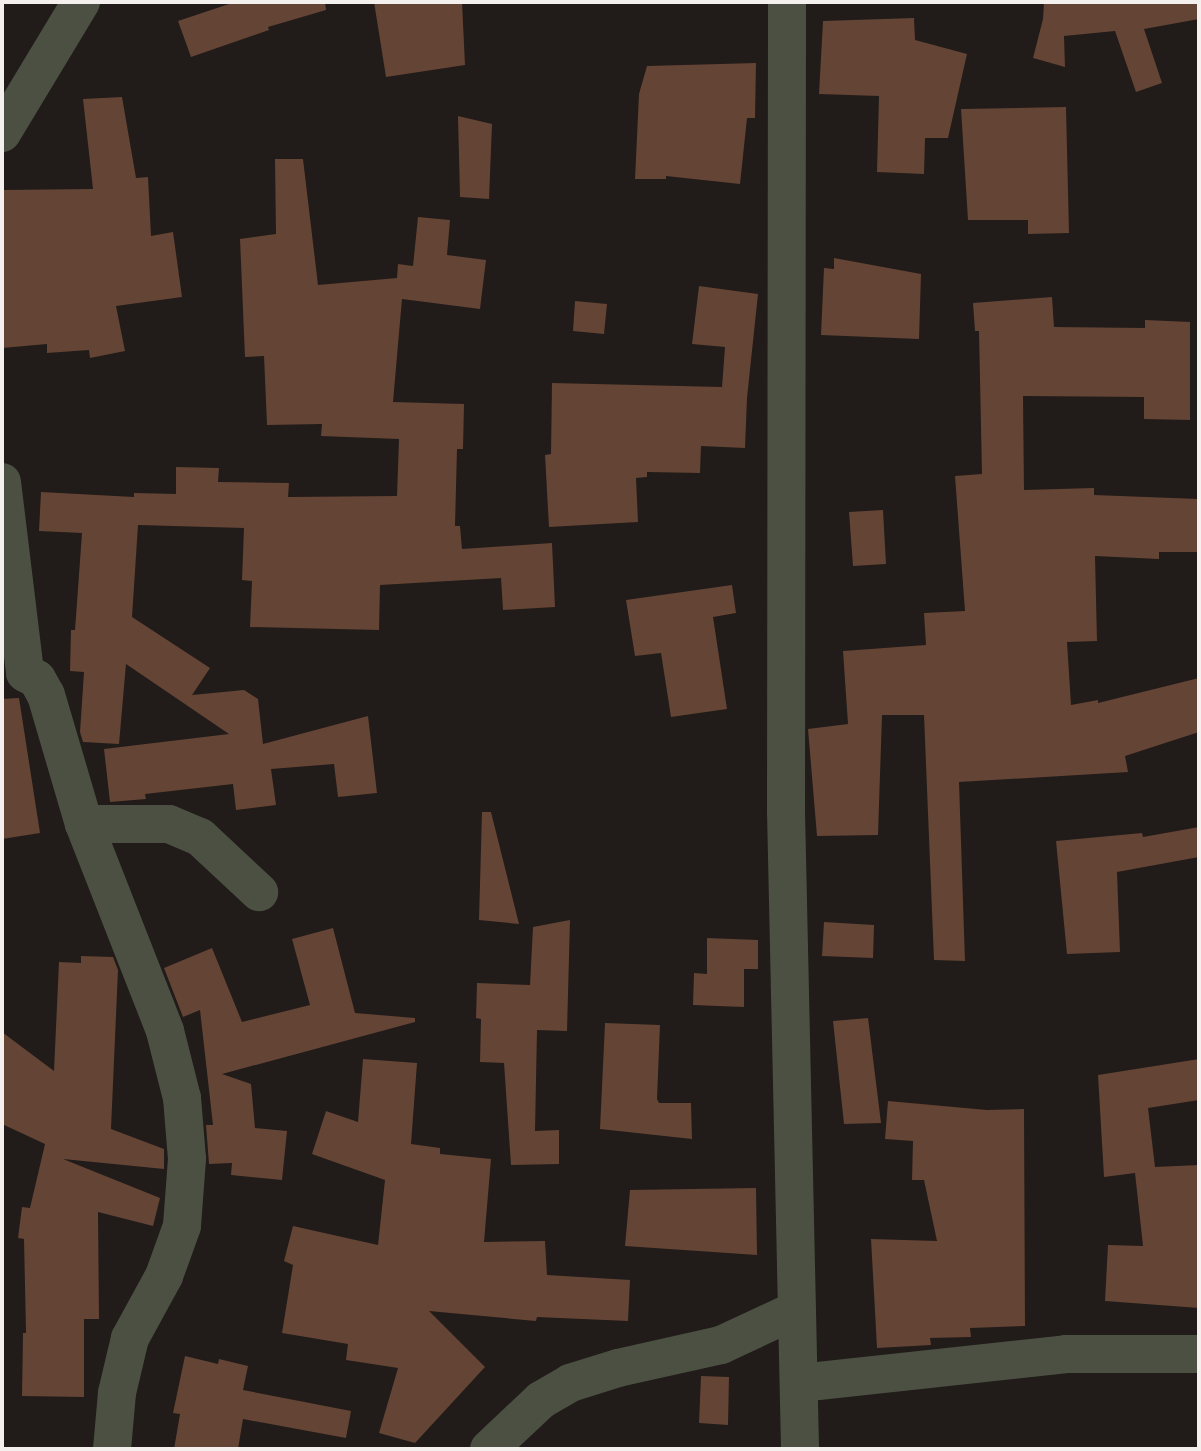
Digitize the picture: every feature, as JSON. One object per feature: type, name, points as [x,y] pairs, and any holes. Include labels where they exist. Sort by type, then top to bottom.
[{"type":"street","points":[[2,133],[81,2]]},
{"type":"street","points":[[787,2],[786,811],[800,1449]]},
{"type":"street","points":[[2,482],[25,673],[37,679],[46,695],[84,824],[165,1031],[182,1098],[187,1159],[182,1226],[164,1276],[130,1338],[117,1392],[112,1449]]},
{"type":"street","points":[[84,824],[169,824],[200,837],[259,892]]},
{"type":"street","points":[[489,1449],[541,1400],[570,1383],[618,1368],[721,1345],[796,1310]]},
{"type":"street","points":[[800,1383],[1066,1354],[1199,1354]]},
{"type":"building","points":[[235,2],[325,2],[326,10],[268,27],[269,30],[191,57],[178,21]]},
{"type":"building","points":[[374,2],[462,2],[465,65],[386,77]]},
{"type":"building","points":[[1044,2],[1199,2],[1199,19],[1144,29],[1162,83],[1136,92],[1115,31],[1064,36],[1065,67],[1033,58],[1043,19]]},
{"type":"building","points":[[914,18],[915,40],[967,54],[948,138],[925,138],[924,174],[877,172],[879,96],[819,94],[823,21]]},
{"type":"building","points":[[756,63],[755,118],[747,118],[740,184],[666,176],[666,179],[635,179],[639,94],[647,66]]},
{"type":"building","points":[[122,97],[136,178],[148,177],[151,236],[173,232],[182,297],[116,306],[125,351],[90,358],[89,350],[47,353],[47,344],[2,348],[2,190],[93,189],[83,99]]},
{"type":"building","points":[[1066,107],[1069,233],[1028,234],[1028,220],[968,220],[961,109]]},
{"type":"building","points":[[458,116],[492,124],[489,199],[460,197]]},
{"type":"building","points":[[275,159],[303,159],[318,285],[397,278],[398,264],[413,266],[418,217],[450,220],[447,255],[486,260],[480,309],[402,299],[393,402],[464,404],[463,449],[457,449],[455,526],[460,526],[462,549],[552,543],[555,607],[503,610],[501,578],[380,585],[379,630],[250,627],[252,581],[242,580],[244,528],[138,525],[132,617],[210,668],[192,695],[244,690],[258,699],[263,744],[368,716],[377,793],[338,797],[334,764],[271,769],[276,805],[236,810],[233,784],[145,794],[146,799],[110,802],[104,749],[229,734],[126,664],[119,744],[83,742],[80,732],[84,672],[70,671],[71,630],[75,630],[82,533],[39,531],[41,492],[134,497],[134,493],[176,494],[176,467],[219,468],[218,482],[289,483],[288,497],[397,496],[399,439],[321,436],[322,424],[267,425],[264,356],[245,357],[240,239],[276,234]]},
{"type":"building","points":[[834,258],[921,274],[919,339],[821,335],[824,268],[834,269]]},
{"type":"building","points":[[699,286],[758,294],[747,398],[745,448],[701,446],[700,473],[647,472],[647,477],[636,478],[638,522],[549,527],[545,455],[551,454],[552,383],[722,387],[725,347],[692,344]]},
{"type":"building","points":[[1052,297],[1054,327],[1145,328],[1145,320],[1190,322],[1190,420],[1144,419],[1144,397],[1023,396],[1024,490],[1094,488],[1094,495],[1199,499],[1199,552],[1159,552],[1159,559],[1095,556],[1097,641],[1067,642],[1071,705],[1098,700],[1098,703],[1199,678],[1199,732],[1125,756],[1128,772],[959,782],[965,961],[934,960],[924,715],[882,715],[878,835],[817,836],[808,729],[848,724],[843,651],[926,645],[924,613],[965,611],[955,476],[982,474],[979,331],[975,331],[973,303]]},
{"type":"building","points":[[575,301],[607,304],[604,334],[573,331]]},
{"type":"building","points":[[883,510],[886,564],[853,566],[849,512]]},
{"type":"building","points":[[732,585],[736,613],[713,617],[727,709],[671,717],[661,653],[635,656],[626,600]]},
{"type":"building","points":[[19,698],[40,833],[2,839],[2,699]]},
{"type":"building","points":[[482,812],[491,812],[519,924],[479,920]]},
{"type":"building","points":[[1199,827],[1199,857],[1117,872],[1120,952],[1067,954],[1056,841],[1142,833],[1143,837]]},
{"type":"building","points":[[570,920],[567,1031],[537,1030],[535,1131],[559,1130],[559,1164],[511,1165],[504,1063],[480,1062],[481,1019],[476,1018],[477,983],[530,985],[533,927]]},
{"type":"building","points":[[824,922],[874,925],[873,958],[822,956]]},
{"type":"building","points":[[333,928],[355,1013],[415,1018],[415,1022],[222,1074],[251,1084],[255,1128],[287,1131],[282,1180],[231,1175],[232,1163],[209,1164],[206,1125],[213,1125],[200,1010],[183,1017],[164,968],[212,948],[242,1022],[310,1005],[292,939]]},
{"type":"building","points":[[707,938],[758,940],[758,969],[744,969],[744,1007],[693,1005],[694,973],[707,974]]},
{"type":"building","points":[[81,956],[113,957],[118,970],[111,1129],[164,1149],[164,1169],[63,1159],[160,1198],[153,1226],[98,1212],[99,1319],[84,1319],[84,1397],[22,1396],[23,1333],[26,1333],[24,1239],[18,1238],[22,1207],[30,1208],[45,1144],[2,1124],[2,1032],[54,1071],[59,962],[81,963]]},
{"type":"building","points":[[868,1018],[881,1123],[844,1124],[833,1021]]},
{"type":"building","points":[[605,1023],[660,1025],[657,1099],[659,1103],[691,1103],[692,1139],[600,1129]]},
{"type":"building","points":[[363,1059],[417,1063],[411,1144],[440,1148],[440,1154],[491,1159],[484,1242],[545,1241],[547,1275],[630,1280],[628,1321],[537,1317],[536,1321],[429,1311],[485,1367],[415,1443],[379,1433],[398,1368],[346,1360],[348,1344],[282,1333],[293,1265],[284,1261],[293,1226],[378,1245],[385,1180],[312,1154],[326,1111],[358,1122]]},
{"type":"building","points":[[1199,1059],[1199,1100],[1148,1108],[1155,1167],[1199,1165],[1199,1308],[1105,1301],[1108,1245],[1143,1246],[1135,1173],[1104,1177],[1098,1075]]},
{"type":"building","points":[[888,1101],[987,1110],[1024,1109],[1025,1326],[970,1328],[971,1337],[930,1338],[931,1345],[877,1348],[871,1239],[937,1241],[924,1180],[912,1180],[913,1141],[885,1139]]},
{"type":"building","points":[[756,1188],[757,1255],[625,1246],[630,1190]]},
{"type":"building","points":[[185,1356],[218,1364],[219,1359],[248,1366],[243,1390],[351,1411],[346,1438],[243,1419],[238,1449],[174,1449],[180,1414],[173,1413]]},
{"type":"building","points":[[701,1376],[729,1377],[728,1425],[699,1423]]}]
